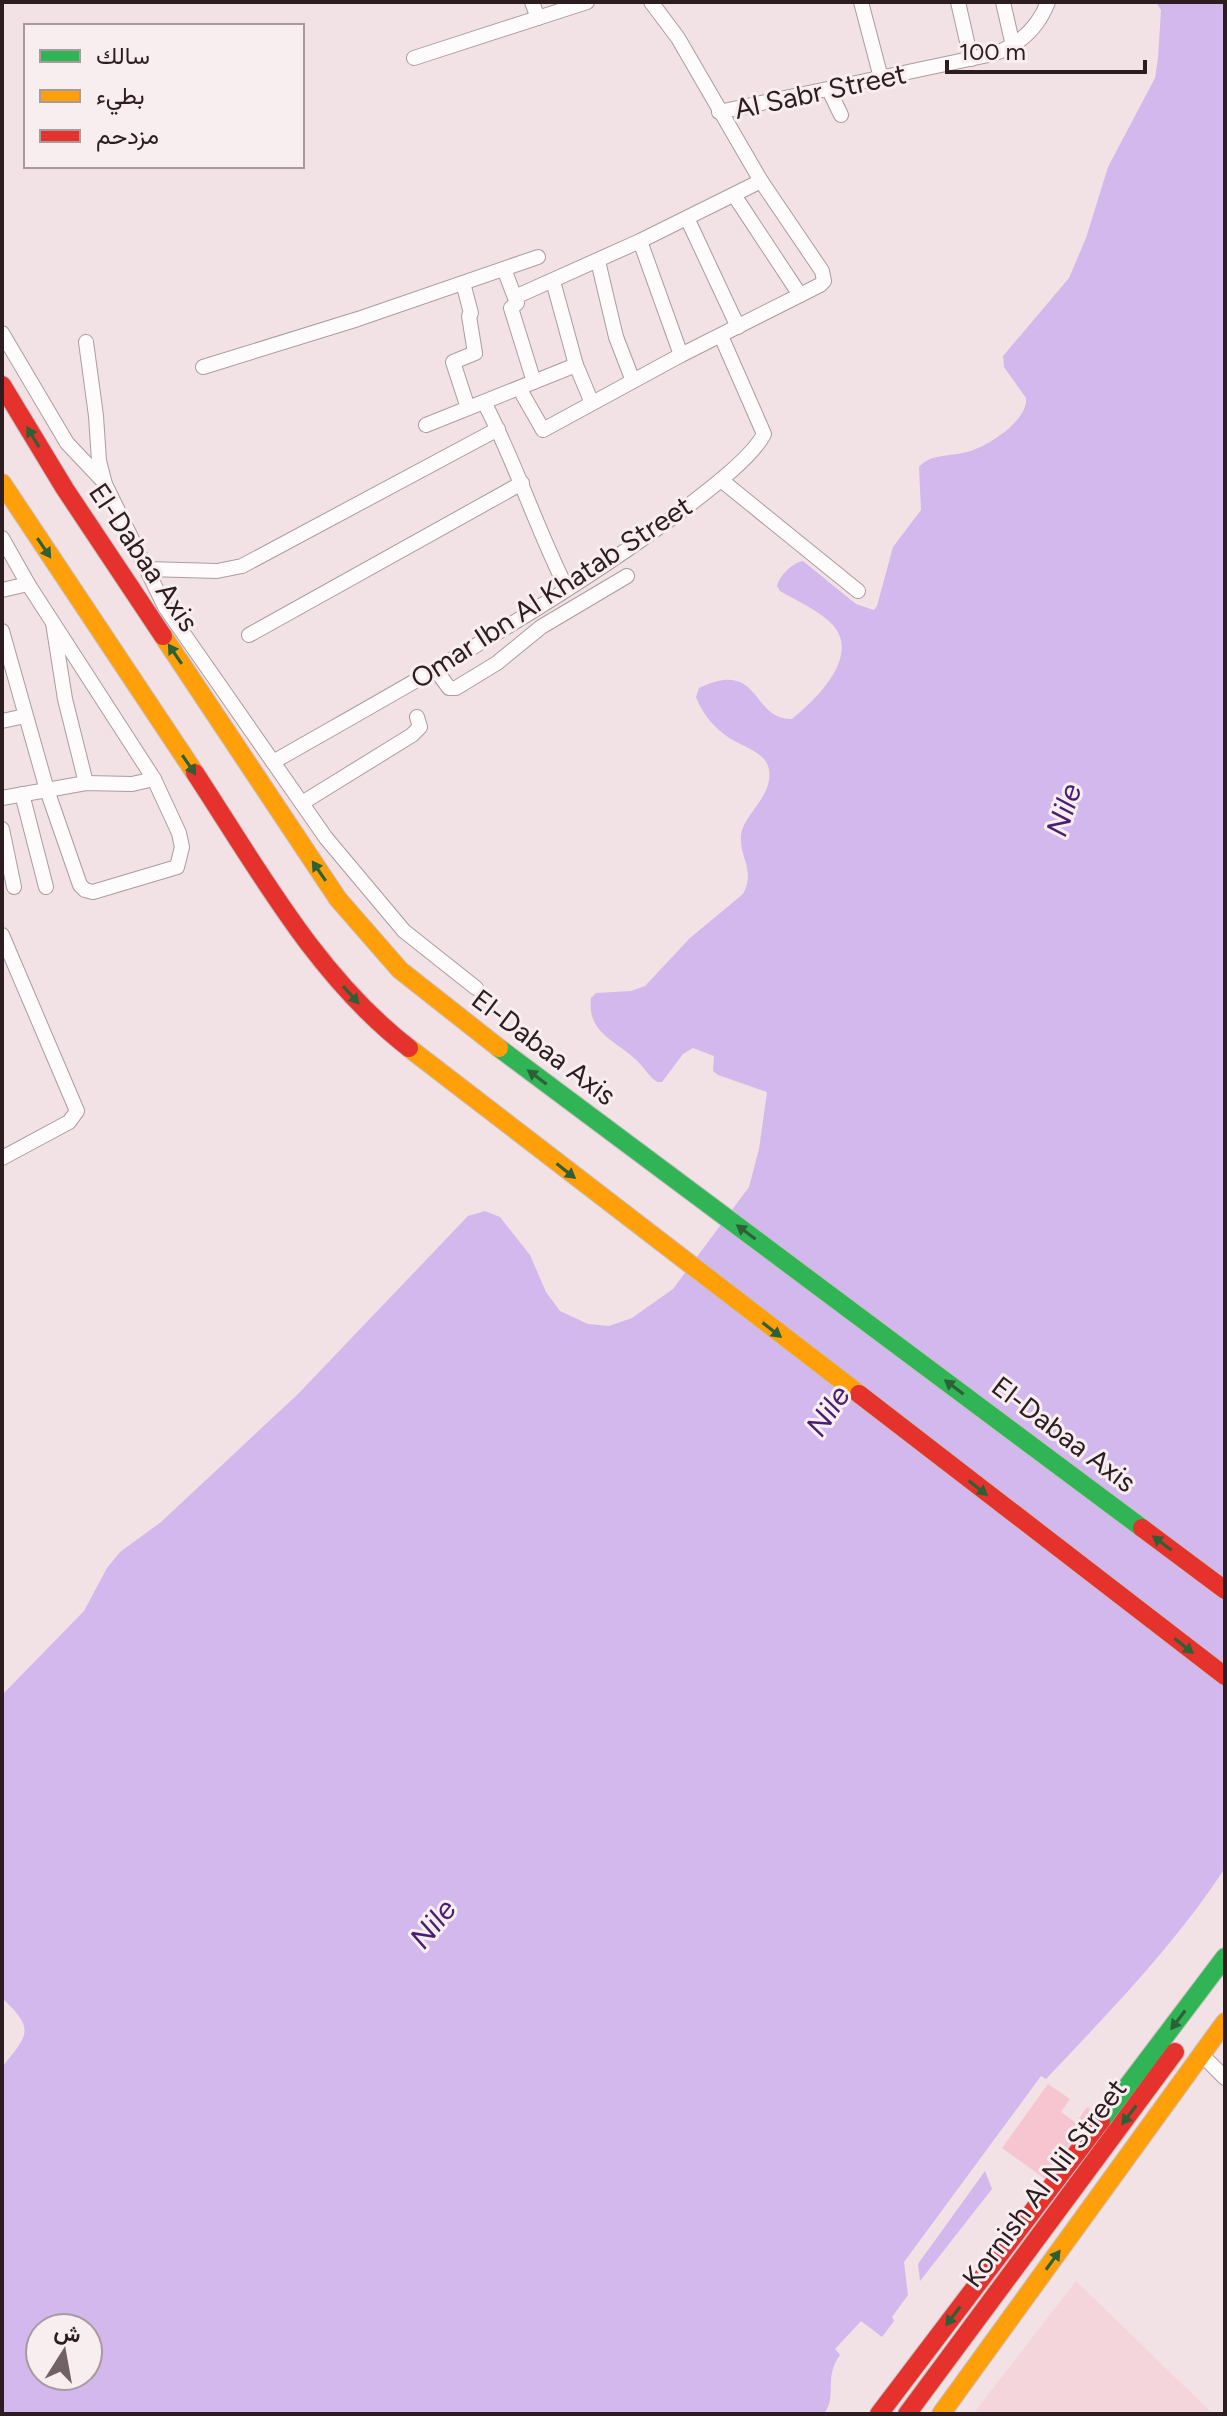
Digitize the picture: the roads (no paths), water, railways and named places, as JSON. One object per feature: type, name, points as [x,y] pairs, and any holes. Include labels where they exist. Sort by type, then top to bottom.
[{"type":"highway","name":"El-Dabaa Axis","points":[[2,385],[65,489],[338,899],[400,970],[448,1010],[1225,1590]]},
{"type":"highway","points":[[2,483],[298,928],[326,966],[386,1030],[1225,1676]]},
{"type":"highway","points":[[879,2414],[1225,1957]]},
{"type":"highway","name":"Kornish Al Nil Street","points":[[907,2414],[1225,1985]]},
{"type":"highway","name":"Kornish Al Nil Street","points":[[941,2414],[1225,2022]]},
{"type":"street","points":[[532,2],[538,18]]},
{"type":"street","points":[[414,58],[587,2]]},
{"type":"street","points":[[519,388],[543,430],[824,281],[822,271],[761,181],[685,49],[651,2]]},
{"type":"street","points":[[861,2],[881,78]]},
{"type":"street","points":[[958,2],[971,59]]},
{"type":"street","points":[[1003,2],[1013,46],[1032,30],[1048,2]]},
{"type":"street","name":"Al Sabr Street","points":[[719,112],[971,59],[1013,46]]},
{"type":"street","points":[[829,90],[841,115]]},
{"type":"street","points":[[515,297],[598,261],[761,181]]},
{"type":"street","points":[[734,195],[800,295]]},
{"type":"street","points":[[687,218],[738,327]]},
{"type":"street","points":[[640,241],[681,355]]},
{"type":"street","points":[[203,367],[538,257]]},
{"type":"street","points":[[598,261],[616,337],[633,381]]},
{"type":"street","points":[[504,269],[517,303],[511,308],[534,382]]},
{"type":"street","points":[[553,281],[576,365],[592,403]]},
{"type":"street","points":[[463,283],[471,313],[475,353],[453,362],[468,408]]},
{"type":"street","points":[[2,333],[67,443],[105,484]]},
{"type":"street","name":"Omar Ibn Al Khatab Street","points":[[273,762],[436,670],[567,589],[651,534],[721,480],[764,434],[721,336]]},
{"type":"street","points":[[86,342],[99,461],[105,484],[165,607],[326,838],[404,931],[476,988]]},
{"type":"street","points":[[426,425],[576,365]]},
{"type":"street","points":[[484,402],[567,589]]},
{"type":"street","points":[[147,569],[217,571],[242,566],[498,429]]},
{"type":"street","points":[[721,480],[858,591]]},
{"type":"street","points":[[249,635],[522,483]]},
{"type":"street","points":[[2,538],[28,584],[154,779],[179,833],[182,847],[179,863],[171,870],[93,892],[80,885],[47,790],[2,631]]},
{"type":"street","points":[[436,670],[449,688],[456,688],[497,663],[541,627],[627,576]]},
{"type":"street","points":[[2,590],[28,584]]},
{"type":"street","points":[[52,619],[65,699],[86,783]]},
{"type":"street","points":[[2,721],[25,716]]},
{"type":"street","points":[[302,803],[412,735],[420,727],[417,717]]},
{"type":"street","points":[[2,798],[86,783],[132,784],[154,779]]},
{"type":"street","points":[[22,794],[46,887]]},
{"type":"street","points":[[2,829],[14,887]]},
{"type":"street","points":[[2,935],[77,1111],[69,1122],[2,1158]]},
{"type":"street","points":[[2,973],[18,968]]},
{"type":"street","points":[[1202,2055],[1225,2078]]},
{"type":"water","name":"Nile","points":[[1156,2],[1225,2],[1225,1868],[1185,1924],[1140,1977],[1046,2079],[1041,2076],[904,2262],[908,2295],[882,2337],[861,2321],[835,2349],[840,2355],[832,2371],[830,2400],[824,2414],[2,2414],[2,2067],[23,2039],[24,2025],[2,1998],[2,1695],[84,1611],[107,1568],[120,1552],[161,1522],[298,1394],[468,1216],[485,1211],[500,1217],[530,1255],[546,1292],[560,1311],[588,1324],[609,1326],[632,1318],[673,1289],[749,1187],[759,1149],[767,1092],[718,1075],[713,1071],[714,1056],[693,1048],[683,1054],[662,1082],[657,1082],[637,1061],[603,1034],[591,1010],[591,998],[596,993],[631,991],[645,986],[690,938],[743,894],[747,886],[748,871],[741,835],[767,788],[769,771],[758,754],[725,735],[710,721],[696,697],[699,688],[734,680],[745,685],[779,717],[792,719],[832,677],[842,651],[840,637],[828,620],[780,591],[777,586],[779,582],[795,564],[803,561],[856,604],[874,610],[893,547],[921,510],[919,467],[935,457],[967,452],[985,445],[1005,432],[1020,415],[1026,398],[1004,367],[1003,356],[1069,278],[1086,238],[1108,167],[1155,78],[1161,10]]},
{"type":"water","points":[[985,2171],[992,2189],[920,2281],[918,2264]]}]
